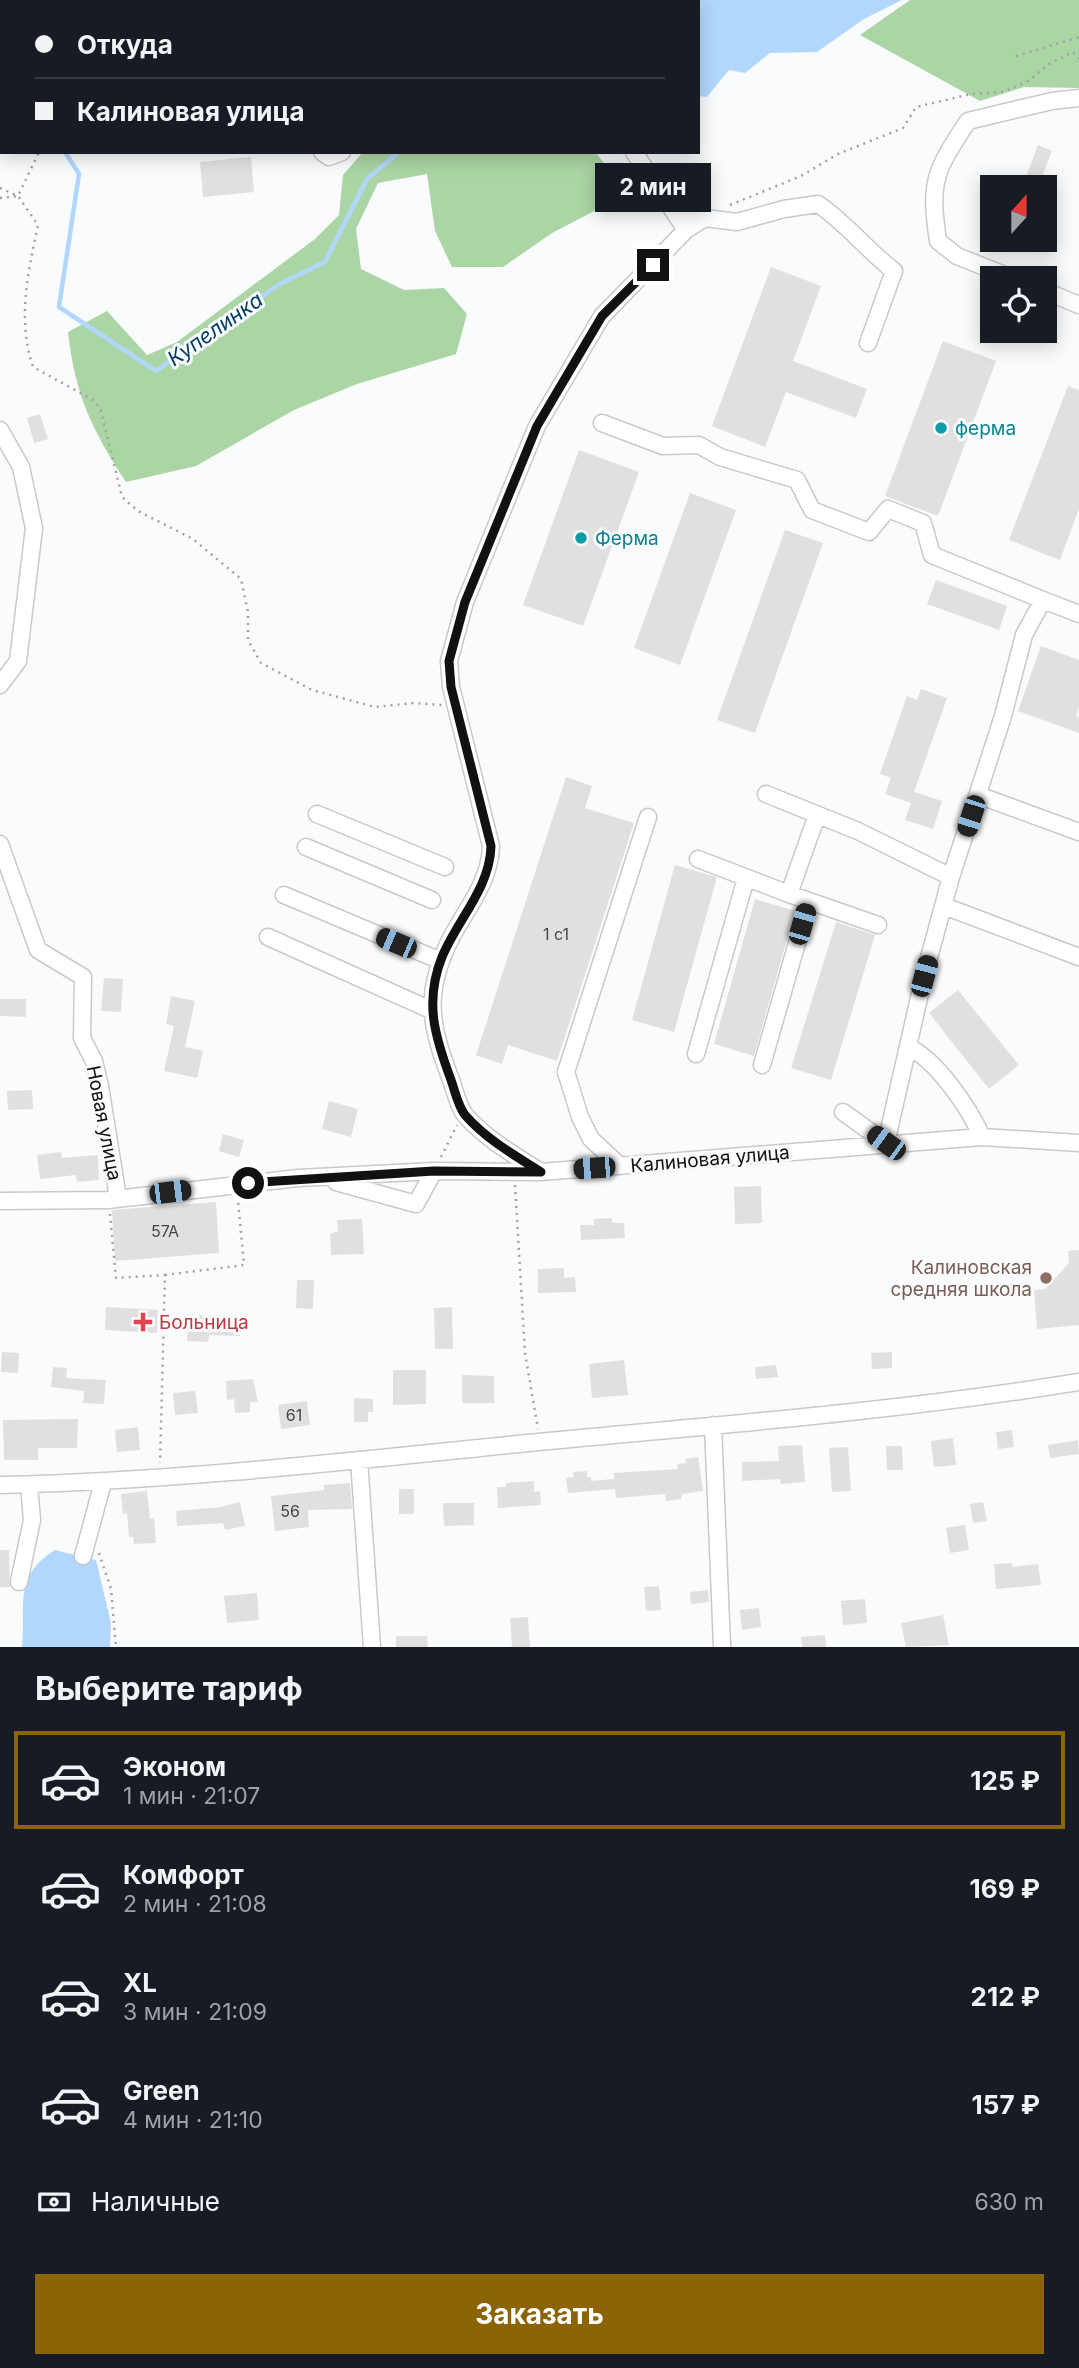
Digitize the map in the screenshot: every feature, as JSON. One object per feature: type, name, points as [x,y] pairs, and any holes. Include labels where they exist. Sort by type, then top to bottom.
[{"type":"street","points":[[981,266],[957,257],[938,241],[932,200],[941,162],[968,121],[1052,101],[1079,98]]},
{"type":"street","points":[[635,154],[686,230]]},
{"type":"street","points":[[686,230],[696,200]]},
{"type":"street","points":[[541,1172],[498,1145],[463,1113],[433,1033],[435,981],[441,961],[485,880],[490,860],[491,846],[456,706],[449,661],[465,602],[537,426],[602,316],[686,230],[705,218],[737,222],[784,209],[818,204],[836,216],[867,250],[894,271],[868,343]]},
{"type":"street","points":[[1057,296],[1079,305]]},
{"type":"street","points":[[602,423],[663,446],[699,445],[720,457],[797,480],[812,510],[869,532],[888,509],[923,523],[933,555],[1079,614]]},
{"type":"street","points":[[0,430],[22,467],[34,528],[18,662],[0,685]]},
{"type":"street","points":[[843,1112],[886,1143],[951,877],[1003,716],[1024,635],[1043,600]]},
{"type":"street","points":[[766,794],[858,831],[951,877]]},
{"type":"street","points":[[978,795],[1079,832]]},
{"type":"street","points":[[317,814],[445,867]]},
{"type":"street","points":[[789,894],[817,814]]},
{"type":"street","points":[[620,1166],[591,1139],[580,1117],[566,1072],[648,817]]},
{"type":"street","name":"Новая улица","points":[[0,844],[38,950],[83,977],[82,1038],[94,1061],[100,1086],[114,1200]]},
{"type":"street","points":[[306,847],[432,900]]},
{"type":"street","points":[[698,859],[878,925]]},
{"type":"street","points":[[696,1054],[746,878]]},
{"type":"street","points":[[284,895],[441,961]]},
{"type":"street","points":[[762,1065],[809,901]]},
{"type":"street","points":[[943,906],[1079,957]]},
{"type":"street","points":[[268,937],[433,1011]]},
{"type":"street","points":[[908,1047],[924,1054],[973,1117],[982,1137]]},
{"type":"street","name":"Калиновая улица","points":[[0,1201],[114,1200],[313,1177],[434,1171],[541,1172],[982,1137],[1079,1143]]},
{"type":"street","points":[[313,1177],[375,1191],[416,1204],[434,1171]]},
{"type":"street","points":[[0,1485],[103,1482],[359,1460],[951,1402],[1079,1382]]},
{"type":"street","points":[[713,1425],[722,1647]]},
{"type":"street","points":[[359,1460],[372,1647]]},
{"type":"street","points":[[91,1554],[103,1482]]},
{"type":"street","points":[[19,1582],[32,1520],[29,1485]]},
{"type":"path","points":[[1016,56],[1079,37]]},
{"type":"path","points":[[705,218],[801,176],[838,154],[903,128],[916,107],[971,94],[1003,92],[1030,80],[1047,65],[1073,52],[1079,59]]},
{"type":"path","points":[[18,195],[38,154]]},
{"type":"path","points":[[0,188],[18,195],[38,225],[24,289],[24,320],[33,367],[95,401],[101,411],[122,497],[138,511],[192,539],[241,579],[248,612],[248,640],[261,663],[312,691],[375,707],[413,703],[456,706]]},
{"type":"path","points":[[0,198],[18,195]]},
{"type":"path","points":[[434,1171],[463,1113]]},
{"type":"path","points":[[513,1171],[525,1312],[525,1353],[540,1442]]},
{"type":"path","points":[[114,1200],[116,1278],[244,1265],[237,1194]]},
{"type":"path","points":[[161,1477],[159,1409],[165,1275]]},
{"type":"path","points":[[91,1554],[111,1589],[116,1647]]},
{"type":"green space","points":[[910,0],[1079,0],[1079,88],[1024,87],[980,101],[860,35]]},
{"type":"green space","points":[[361,154],[597,154],[629,193],[552,233],[503,267],[452,267],[435,231],[427,174],[378,183],[356,229],[361,269],[404,290],[444,288],[467,314],[456,354],[357,384],[294,410],[196,466],[126,482],[95,428],[80,393],[68,332],[107,311],[147,355],[177,342],[315,239],[339,215],[343,175]]},
{"type":"water","points":[[700,0],[902,0],[864,19],[817,52],[770,53],[745,73],[729,70],[707,97],[700,96]]},
{"type":"water","points":[[55,1550],[96,1560],[111,1623],[110,1647],[22,1647],[23,1605],[27,1581],[42,1560]]},
{"type":"building","points":[[1038,145],[1052,151],[1043,175],[1027,175]]},
{"type":"building","points":[[251,157],[254,192],[203,197],[200,162]]},
{"type":"building","points":[[771,267],[821,286],[793,361],[867,389],[856,418],[786,392],[765,447],[712,426]]},
{"type":"building","name":"ферма","points":[[943,341],[996,361],[938,516],[885,496]]},
{"type":"building","points":[[1068,386],[1079,390],[1079,509],[1060,560],[1009,540]]},
{"type":"building","points":[[40,414],[48,439],[34,443],[27,418]]},
{"type":"building","name":"Ферма","points":[[579,450],[639,472],[583,626],[523,605]]},
{"type":"building","name":"ферма","points":[[690,493],[736,510],[680,665],[634,648]]},
{"type":"building","points":[[785,530],[823,543],[755,733],[717,720]]},
{"type":"building","points":[[936,580],[1007,606],[999,630],[927,604]]},
{"type":"building","points":[[1041,646],[1079,660],[1079,707],[1076,716],[1079,717],[1079,733],[1018,711]]},
{"type":"building","points":[[921,689],[947,698],[914,792],[942,801],[933,829],[905,820],[911,803],[885,794],[891,778],[880,774],[907,696],[917,700]]},
{"type":"building","points":[[566,777],[592,786],[585,808],[634,823],[557,1061],[508,1045],[502,1064],[476,1055]]},
{"type":"building","points":[[675,865],[717,877],[674,1032],[632,1020]]},
{"type":"building","points":[[755,899],[795,911],[754,1056],[714,1044]]},
{"type":"building","points":[[836,922],[875,935],[831,1080],[791,1068]]},
{"type":"building","points":[[104,978],[123,979],[121,1012],[101,1011]]},
{"type":"building","points":[[958,990],[1019,1065],[989,1089],[929,1013]]},
{"type":"building","points":[[171,996],[195,1001],[185,1047],[203,1051],[197,1078],[164,1071],[174,1026],[166,1024]]},
{"type":"building","points":[[0,999],[26,999],[26,1017],[0,1016]]},
{"type":"building","points":[[32,1090],[33,1109],[8,1110],[7,1091]]},
{"type":"building","points":[[329,1101],[358,1109],[351,1137],[322,1129]]},
{"type":"building","points":[[223,1134],[244,1140],[239,1157],[219,1151]]},
{"type":"building","points":[[61,1152],[62,1158],[98,1155],[99,1180],[77,1182],[76,1175],[40,1179],[37,1155]]},
{"type":"building","points":[[761,1186],[762,1223],[735,1224],[734,1187]]},
{"type":"building","points":[[216,1202],[219,1253],[115,1261],[112,1210]]},
{"type":"building","points":[[612,1218],[612,1223],[624,1223],[625,1238],[581,1240],[580,1225],[594,1225],[594,1219]]},
{"type":"building","points":[[362,1219],[364,1254],[331,1255],[330,1234],[338,1231],[337,1220]]},
{"type":"building","points":[[1079,1250],[1079,1325],[1037,1329],[1034,1290],[1045,1289],[1069,1263],[1068,1251]]},
{"type":"building","points":[[564,1268],[564,1278],[575,1277],[576,1292],[538,1293],[538,1269]]},
{"type":"building","points":[[297,1280],[314,1280],[313,1309],[296,1308]]},
{"type":"building","name":"Больница","points":[[106,1307],[158,1310],[157,1333],[105,1330]]},
{"type":"building","points":[[452,1307],[453,1349],[435,1349],[434,1308]]},
{"type":"building","points":[[188,1314],[241,1319],[240,1336],[209,1335],[208,1342],[187,1341]]},
{"type":"building","points":[[2,1352],[19,1353],[18,1373],[1,1372]]},
{"type":"building","points":[[892,1352],[892,1368],[872,1369],[871,1353]]},
{"type":"building","points":[[624,1360],[628,1395],[592,1398],[589,1364]]},
{"type":"building","points":[[776,1365],[778,1377],[756,1379],[755,1367]]},
{"type":"building","points":[[53,1367],[67,1368],[66,1378],[106,1380],[104,1404],[83,1403],[84,1391],[51,1387]]},
{"type":"building","points":[[393,1370],[426,1370],[426,1404],[393,1405]]},
{"type":"building","points":[[462,1375],[494,1376],[494,1403],[462,1403]]},
{"type":"building","points":[[253,1379],[258,1402],[250,1402],[250,1412],[235,1413],[234,1399],[227,1400],[226,1381]]},
{"type":"building","points":[[195,1391],[198,1413],[175,1415],[173,1393]]},
{"type":"building","points":[[354,1398],[373,1399],[373,1412],[368,1412],[368,1422],[354,1422]]},
{"type":"building","points":[[307,1401],[310,1425],[281,1429],[278,1405]]},
{"type":"building","points":[[78,1419],[77,1448],[38,1448],[38,1460],[4,1460],[3,1420]]},
{"type":"building","points":[[138,1427],[140,1450],[117,1452],[115,1430]]},
{"type":"building","points":[[1012,1430],[1014,1447],[998,1449],[996,1432]]},
{"type":"building","points":[[953,1438],[956,1465],[934,1467],[931,1441]]},
{"type":"building","points":[[1078,1440],[1079,1454],[1050,1458],[1048,1445]]},
{"type":"building","points":[[802,1445],[805,1482],[781,1484],[780,1479],[742,1481],[742,1462],[779,1461],[778,1446]]},
{"type":"building","points":[[886,1446],[902,1446],[903,1470],[887,1470]]},
{"type":"building","points":[[848,1447],[851,1491],[832,1492],[829,1448]]},
{"type":"building","points":[[698,1457],[703,1491],[682,1494],[681,1499],[666,1501],[665,1494],[616,1498],[615,1489],[568,1493],[566,1478],[574,1477],[573,1472],[587,1471],[587,1477],[591,1477],[591,1481],[614,1479],[614,1473],[678,1469],[677,1464],[686,1463],[685,1459]]},
{"type":"building","points":[[534,1481],[534,1492],[540,1491],[541,1505],[498,1508],[497,1487],[506,1487],[506,1483]]},
{"type":"building","points":[[350,1483],[352,1509],[308,1510],[309,1527],[275,1531],[271,1496],[324,1490],[324,1485]]},
{"type":"building","points":[[399,1489],[414,1489],[414,1514],[399,1514]]},
{"type":"building","points":[[147,1491],[150,1519],[154,1518],[156,1543],[134,1544],[133,1537],[129,1537],[127,1513],[123,1514],[121,1494]]},
{"type":"building","points":[[240,1502],[245,1526],[225,1530],[223,1523],[177,1526],[176,1511],[221,1507]]},
{"type":"building","points":[[983,1502],[987,1521],[973,1523],[970,1504]]},
{"type":"building","points":[[443,1503],[474,1503],[474,1525],[444,1526]]},
{"type":"building","points":[[965,1525],[969,1550],[950,1553],[946,1528]]},
{"type":"building","points":[[0,1550],[9,1550],[10,1587],[0,1587]]},
{"type":"building","points":[[1012,1563],[1012,1567],[1038,1564],[1041,1585],[996,1589],[994,1564]]},
{"type":"building","points":[[659,1586],[661,1610],[646,1611],[644,1587]]},
{"type":"building","points":[[708,1590],[709,1602],[691,1604],[690,1592]]},
{"type":"building","points":[[257,1593],[259,1620],[227,1623],[224,1596]]},
{"type":"building","points":[[865,1599],[867,1623],[843,1625],[841,1601]]},
{"type":"building","points":[[759,1608],[761,1627],[742,1630],[740,1610]]},
{"type":"building","points":[[943,1615],[949,1645],[906,1647],[901,1623]]},
{"type":"building","points":[[528,1617],[530,1647],[512,1647],[510,1618]]},
{"type":"building","points":[[825,1635],[826,1647],[802,1647],[801,1637]]},
{"type":"building","points":[[396,1636],[427,1636],[428,1647],[396,1647]]},
{"type":"waterway","name":"Купелинка","points":[[66,154],[79,174],[59,307],[156,371],[278,285],[325,262],[367,179],[397,154]]},
{"type":"place","name":"ферма","points":[[941,428]]},
{"type":"place","name":"Ферма","points":[[581,538]]},
{"type":"place","name":"Калиновская средняя школа","points":[[1046,1278]]},
{"type":"place","name":"Больница","points":[[143,1322]]},
{"type":"route","points":[[248,1183],[434,1171],[541,1172],[498,1145],[463,1113],[433,1033],[435,981],[441,961],[485,880],[491,846],[451,687],[449,661],[465,602],[537,426],[602,316],[653,265]]}]
